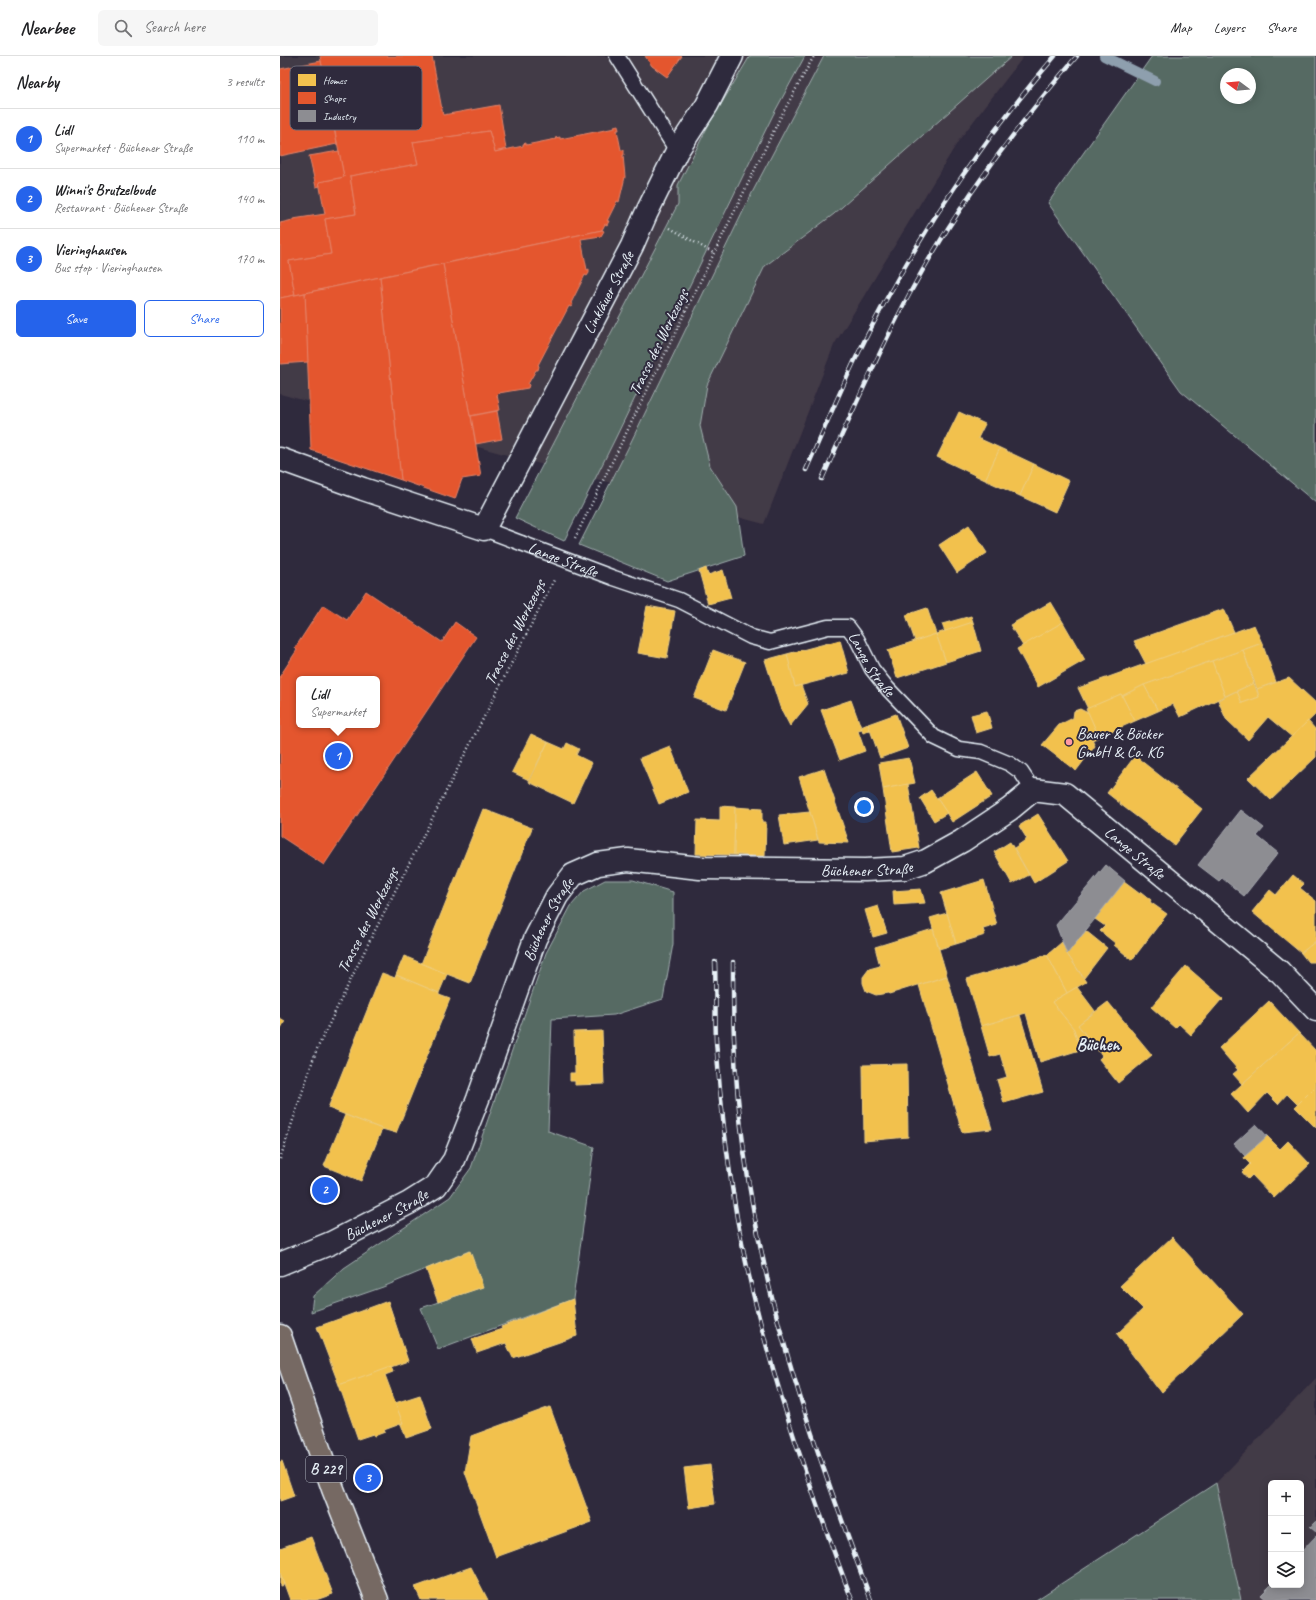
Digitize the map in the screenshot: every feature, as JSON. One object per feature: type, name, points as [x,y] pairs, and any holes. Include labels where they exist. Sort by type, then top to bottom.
[{"type":"main road","name":"B 229","points":[[280,1336],[334,1489],[377,1600]]},
{"type":"street","name":"Linkläuer Straße","points":[[484,529],[632,246],[677,151],[707,105],[732,56]]},
{"type":"street","name":"Lange Straße","points":[[280,459],[363,489],[484,529]]},
{"type":"street","name":"Lange Straße","points":[[1033,790],[1065,794],[1280,972],[1316,1010]]},
{"type":"street","name":"Büchener Straße","points":[[280,1264],[331,1242],[409,1203],[436,1186],[454,1160],[478,1099],[535,939],[557,896],[574,875],[598,864],[628,860],[700,868],[865,870],[905,868],[926,861],[962,841],[1010,809],[1033,790]]},
{"type":"lane","points":[[617,56],[677,151]]},
{"type":"lane","name":"Lange Straße","points":[[484,529],[614,578],[679,600],[751,637],[770,642],[828,627],[848,627],[857,640],[872,669],[888,689],[934,737],[959,749],[980,752],[1010,764],[1021,772],[1033,790]]},
{"type":"path","name":"Trasse des Werkzeugs","points":[[573,543],[780,118],[814,56]]},
{"type":"path","points":[[646,214],[715,254]]},
{"type":"path","name":"Trasse des Werkzeugs","points":[[280,1159],[319,1044],[368,944],[555,577]]},
{"type":"shaded area","points":[[280,56],[1024,56],[959,140],[834,345],[764,524],[280,394]]},
{"type":"shaded area","points":[[1316,1378],[1316,1600],[1241,1600],[1216,1483]]},
{"type":"green space","points":[[750,56],[805,56],[773,115],[564,541],[515,518],[678,204],[678,185],[708,126]]},
{"type":"green space","points":[[824,56],[1012,56],[834,214],[765,266],[707,385],[700,426],[710,466],[737,507],[744,556],[667,581],[579,545],[753,191]]},
{"type":"green space","points":[[1152,56],[1316,56],[1316,503],[1181,391],[1048,203]]},
{"type":"green space","points":[[605,880],[633,880],[673,892],[673,944],[663,999],[614,1015],[552,1019],[548,1131],[594,1147],[573,1299],[438,1349],[421,1308],[482,1287],[469,1251],[383,1287],[311,1312],[313,1296],[344,1268],[450,1197],[471,1168],[546,953],[571,906],[584,891]]},
{"type":"green space","points":[[1216,1483],[1241,1600],[1036,1600]]},
{"type":"building: Homes","points":[[959,412],[985,424],[978,438],[1000,448],[985,480],[937,457]]},
{"type":"building: Homes","points":[[1000,448],[1034,464],[1020,496],[985,480]]},
{"type":"building: Homes","points":[[1034,464],[1069,481],[1055,512],[1020,496]]},
{"type":"building: Homes","points":[[969,525],[987,553],[957,573],[939,545]]},
{"type":"building: Homes","points":[[706,568],[708,575],[723,570],[731,598],[708,604],[699,571]]},
{"type":"building: Homes","points":[[1051,602],[1063,622],[1023,646],[1010,625]]},
{"type":"building: Homes","points":[[647,606],[675,611],[667,658],[638,653]]},
{"type":"building: Homes","points":[[927,608],[936,634],[915,641],[906,615]]},
{"type":"building: Homes","points":[[1224,609],[1234,632],[1146,664],[1134,641]]},
{"type":"building: Homes","points":[[971,616],[973,622],[945,632],[942,624]]},
{"type":"building: Homes","points":[[973,622],[981,651],[946,662],[936,634]]},
{"type":"building: Homes","points":[[1063,622],[1085,660],[1038,687],[1017,649]]},
{"type":"building: Homes","points":[[1254,625],[1262,643],[1144,685],[1122,696],[1121,694],[1088,709],[1078,688]]},
{"type":"building: Homes","points":[[936,634],[946,662],[897,678],[888,650]]},
{"type":"building: Homes","points":[[840,640],[849,673],[795,687],[787,654]]},
{"type":"building: Homes","points":[[1262,643],[1276,682],[1257,689],[1243,650]]},
{"type":"building: Homes","points":[[713,650],[745,662],[726,710],[694,698]]},
{"type":"building: Homes","points":[[1243,650],[1254,683],[1225,696],[1212,661]]},
{"type":"building: Homes","points":[[787,654],[795,687],[801,685],[808,704],[790,726],[780,707],[765,660]]},
{"type":"building: Homes","points":[[1212,661],[1225,696],[1180,717],[1173,704],[1158,711],[1144,685]]},
{"type":"building: Homes","points":[[1289,678],[1316,703],[1316,714],[1292,737],[1268,717],[1248,740],[1226,719],[1218,700],[1237,691],[1242,703],[1259,697],[1257,689]]},
{"type":"building: Homes","points":[[1254,683],[1259,697],[1242,703],[1237,691]]},
{"type":"building: Homes","points":[[1144,685],[1158,711],[1135,721],[1122,696]]},
{"type":"building: Homes","points":[[1121,694],[1135,721],[1099,737],[1086,709]]},
{"type":"building: Homes","points":[[851,700],[862,730],[858,731],[865,751],[840,760],[821,710]]},
{"type":"building: Homes","name":"Bauer & Böcker GmbH & Co. KG","points":[[1080,709],[1088,712],[1099,737],[1092,740],[1095,746],[1076,771],[1042,745],[1059,725],[1073,718],[1074,711]]},
{"type":"building: Homes","points":[[987,711],[992,728],[976,733],[971,715]]},
{"type":"building: Homes","points":[[896,714],[908,748],[880,758],[868,724]]},
{"type":"building: Homes","points":[[1308,721],[1316,730],[1316,757],[1271,800],[1248,778]]},
{"type":"building: Homes","points":[[868,724],[870,730],[863,733],[861,727]]},
{"type":"building: Homes","points":[[531,734],[548,742],[529,780],[512,772]]},
{"type":"building: Homes","points":[[548,742],[564,749],[567,743],[579,749],[576,755],[592,763],[573,803],[529,782]]},
{"type":"building: Homes","points":[[670,746],[688,792],[659,804],[640,758]]},
{"type":"building: Homes","points":[[1135,756],[1202,809],[1174,845],[1107,793]]},
{"type":"building: Homes","points":[[909,758],[915,783],[883,789],[879,763]]},
{"type":"building: Homes","points":[[824,769],[849,843],[819,842],[799,777]]},
{"type":"building: Homes","points":[[977,772],[992,796],[952,822],[937,798]]},
{"type":"building: Homes","points":[[908,784],[919,848],[892,852],[883,789]]},
{"type":"building: Homes","points":[[931,790],[947,813],[934,821],[920,798]]},
{"type":"building: Homes","points":[[720,806],[735,807],[734,855],[696,854],[697,820],[720,821]]},
{"type":"building: Homes","points":[[735,807],[762,809],[762,822],[766,822],[765,856],[734,855]]},
{"type":"building: Homes","points":[[483,809],[532,828],[470,983],[421,964]]},
{"type":"building: Homes","points":[[810,812],[818,840],[784,845],[779,815]]},
{"type":"building: Homes","points":[[1038,814],[1068,861],[1034,883],[1014,848],[1027,839],[1019,826]]},
{"type":"building: Homes","points":[[1010,842],[1029,875],[1012,884],[994,852]]},
{"type":"building: Homes","points":[[1293,875],[1304,884],[1300,888],[1316,901],[1316,941],[1301,953],[1252,912],[1270,890],[1276,895]]},
{"type":"building: Homes","points":[[984,880],[997,925],[983,929],[985,935],[956,944],[941,893]]},
{"type":"building: Homes","points":[[1124,882],[1140,894],[1141,892],[1151,900],[1150,902],[1167,914],[1132,960],[1100,931],[1105,926],[1095,919]]},
{"type":"building: Homes","points":[[921,889],[925,903],[894,905],[893,891]]},
{"type":"building: Homes","points":[[878,906],[887,933],[873,937],[865,910]]},
{"type":"building: Homes","points":[[947,913],[956,944],[939,949],[930,918]]},
{"type":"building: Homes","points":[[933,929],[947,976],[889,994],[876,995],[866,991],[863,983],[863,977],[869,969],[880,966],[875,947]]},
{"type":"building: Homes","points":[[1086,931],[1107,948],[1084,978],[1067,954]]},
{"type":"building: Homes","points":[[1316,941],[1316,962],[1308,962],[1301,953]]},
{"type":"building: Homes","points":[[1062,942],[1067,954],[1086,982],[1067,993],[1047,955]]},
{"type":"building: Homes","points":[[1047,955],[1067,993],[1052,1002],[1074,1029],[1080,1050],[1040,1062],[1026,1013],[981,1026],[967,979]]},
{"type":"building: Homes","points":[[404,956],[447,974],[439,993],[396,975]]},
{"type":"building: Homes","points":[[1186,966],[1224,999],[1222,1001],[1221,1000],[1191,1035],[1179,1024],[1175,1028],[1151,1007]]},
{"type":"building: Homes","points":[[382,973],[395,978],[396,975],[450,999],[396,1133],[328,1108]]},
{"type":"building: Homes","points":[[947,976],[992,1129],[962,1132],[919,985]]},
{"type":"building: Homes","points":[[1077,987],[1095,1011],[1078,1025],[1090,1041],[1080,1050],[1074,1029],[1052,1002]]},
{"type":"building: Homes","points":[[1269,1001],[1299,1033],[1242,1084],[1233,1074],[1238,1070],[1219,1048]]},
{"type":"building: Homes","points":[[1108,1002],[1152,1055],[1118,1083],[1099,1059],[1102,1056],[1078,1025]]},
{"type":"building: Homes","points":[[1020,1015],[1043,1092],[1004,1103],[997,1080],[1007,1077],[1000,1054],[990,1057],[981,1026]]},
{"type":"building: Homes","points":[[280,1018],[285,1021],[280,1030]]},
{"type":"building: Homes","points":[[602,1031],[604,1084],[575,1085],[575,1081],[570,1081],[570,1073],[575,1073],[574,1032]]},
{"type":"building: Homes","points":[[1299,1033],[1316,1051],[1316,1086],[1298,1105],[1287,1094],[1278,1104],[1267,1093],[1248,1113],[1231,1094]]},
{"type":"building: Homes","points":[[907,1064],[908,1137],[864,1141],[863,1065]]},
{"type":"building: Homes","points":[[1316,1086],[1316,1128],[1295,1107]]},
{"type":"building: Homes","points":[[345,1115],[382,1129],[361,1181],[324,1166]]},
{"type":"building: Homes","points":[[1267,1136],[1280,1149],[1288,1141],[1310,1164],[1274,1198],[1252,1175],[1248,1179],[1242,1172],[1250,1164],[1244,1158],[1245,1156]]},
{"type":"building: Homes","points":[[1172,1237],[1243,1314],[1161,1393],[1117,1334],[1143,1309],[1120,1286]]},
{"type":"building: Homes","points":[[470,1251],[483,1287],[438,1302],[426,1269]]},
{"type":"building: Homes","points":[[573,1299],[577,1336],[513,1358],[506,1343],[477,1353],[472,1339],[502,1329],[501,1327]]},
{"type":"building: Homes","points":[[388,1301],[408,1361],[339,1385],[317,1327]]},
{"type":"building: Homes","points":[[391,1366],[393,1372],[385,1375],[403,1423],[384,1430],[385,1432],[374,1436],[373,1434],[358,1439],[339,1385]]},
{"type":"building: Homes","points":[[420,1395],[432,1429],[406,1438],[401,1424],[403,1423],[395,1403]]},
{"type":"building: Homes","points":[[550,1407],[592,1522],[496,1557],[465,1472],[471,1436]]},
{"type":"building: Homes","points":[[282,1461],[294,1496],[280,1501],[280,1462]]},
{"type":"building: Homes","points":[[710,1465],[715,1504],[689,1508],[684,1468]]},
{"type":"building: Homes","points":[[311,1537],[333,1594],[316,1600],[290,1600],[280,1573],[280,1548]]},
{"type":"building: Homes","points":[[471,1567],[488,1600],[421,1600],[415,1587]]},
{"type":"building: Homes","points":[[280,1573],[284,1585],[280,1586]]},
{"type":"building: Shops","points":[[320,56],[432,56],[443,115],[499,105],[506,149],[495,152],[489,131],[413,142],[418,164],[350,176],[356,214],[325,219],[331,254],[289,261],[295,295],[280,298],[280,223],[293,219],[325,214],[319,182],[344,177],[335,130],[422,130],[422,66],[322,66]]},
{"type":"building: Shops","points":[[645,56],[682,56],[667,77],[652,66]]},
{"type":"building: Shops","points":[[321,61],[322,66],[295,66]]},
{"type":"building: Shops","points":[[290,67],[290,130],[334,130],[337,144],[280,156],[280,69]]},
{"type":"building: Shops","points":[[618,125],[619,130],[617,130],[621,150],[624,150],[625,177],[619,202],[617,201],[607,221],[609,221],[607,225],[605,224],[602,230],[295,295],[289,261],[331,254],[325,219],[356,214],[350,176],[418,164],[413,142],[489,131],[495,152],[523,146],[523,144],[526,143],[526,145],[560,137],[560,139],[615,128],[614,126]]},
{"type":"building: Shops","points":[[339,151],[344,177],[319,182],[320,186],[316,187],[309,156]]},
{"type":"building: Shops","points":[[602,230],[604,231],[601,236],[581,239],[587,270],[589,269],[589,273],[587,276],[585,275],[571,303],[573,304],[571,307],[569,306],[538,365],[538,370],[536,370],[528,384],[528,388],[499,393],[497,395],[500,410],[470,416],[443,264]]},
{"type":"building: Shops","points":[[443,264],[481,476],[462,479],[455,499],[401,480],[380,277]]},
{"type":"building: Shops","points":[[380,277],[401,480],[311,450],[305,293]]},
{"type":"building: Shops","points":[[305,293],[308,362],[280,364],[280,298]]},
{"type":"building: Shops","points":[[497,411],[502,439],[476,444],[471,416]]},
{"type":"building: Shops","points":[[366,591],[442,642],[455,622],[476,637],[324,865],[280,836],[280,676],[297,650],[295,648],[323,605],[347,620]]},
{"type":"building: Shops","points":[[320,1176],[336,1182],[330,1198],[314,1192]]},
{"type":"building: Industry","points":[[1241,810],[1264,828],[1257,836],[1278,853],[1244,896],[1222,878],[1219,881],[1198,865]]},
{"type":"building: Industry","points":[[1106,865],[1125,881],[1067,954],[1056,925]]},
{"type":"building: Industry","points":[[1256,1124],[1267,1136],[1245,1156],[1234,1144]]},
{"type":"building: Industry","points":[[1316,1521],[1316,1532],[1310,1527]]},
{"type":"building: Industry","points":[[1316,1536],[1316,1600],[1267,1600],[1261,1595],[1268,1588],[1304,1588],[1304,1549]]},
{"type":"waterway","points":[[1104,56],[1155,81]]},
{"type":"railway","points":[[806,470],[854,362],[920,241],[970,165],[997,128],[1055,56]]},
{"type":"railway","points":[[822,479],[864,385],[910,293],[928,261],[966,200],[987,170],[1031,112],[1077,56]]},
{"type":"railway","points":[[715,962],[716,1041],[722,1108],[733,1196],[747,1267],[758,1316],[786,1412],[801,1459],[852,1600]]},
{"type":"railway","points":[[733,962],[734,1038],[738,1100],[746,1163],[762,1256],[779,1326],[803,1405],[829,1484],[871,1600]]},
{"type":"place","name":"Bauer & Böcker GmbH & Co. KG","points":[[1069,742]]},
{"type":"place","name":"Lidl","points":[[338,756]]},
{"type":"place","name":"Winni's Brutzelbude","points":[[325,1190]]},
{"type":"place","name":"Vieringhausen","points":[[368,1478]]},
{"type":"district","name":"Büchen","points":[[1098,1044]]}]
